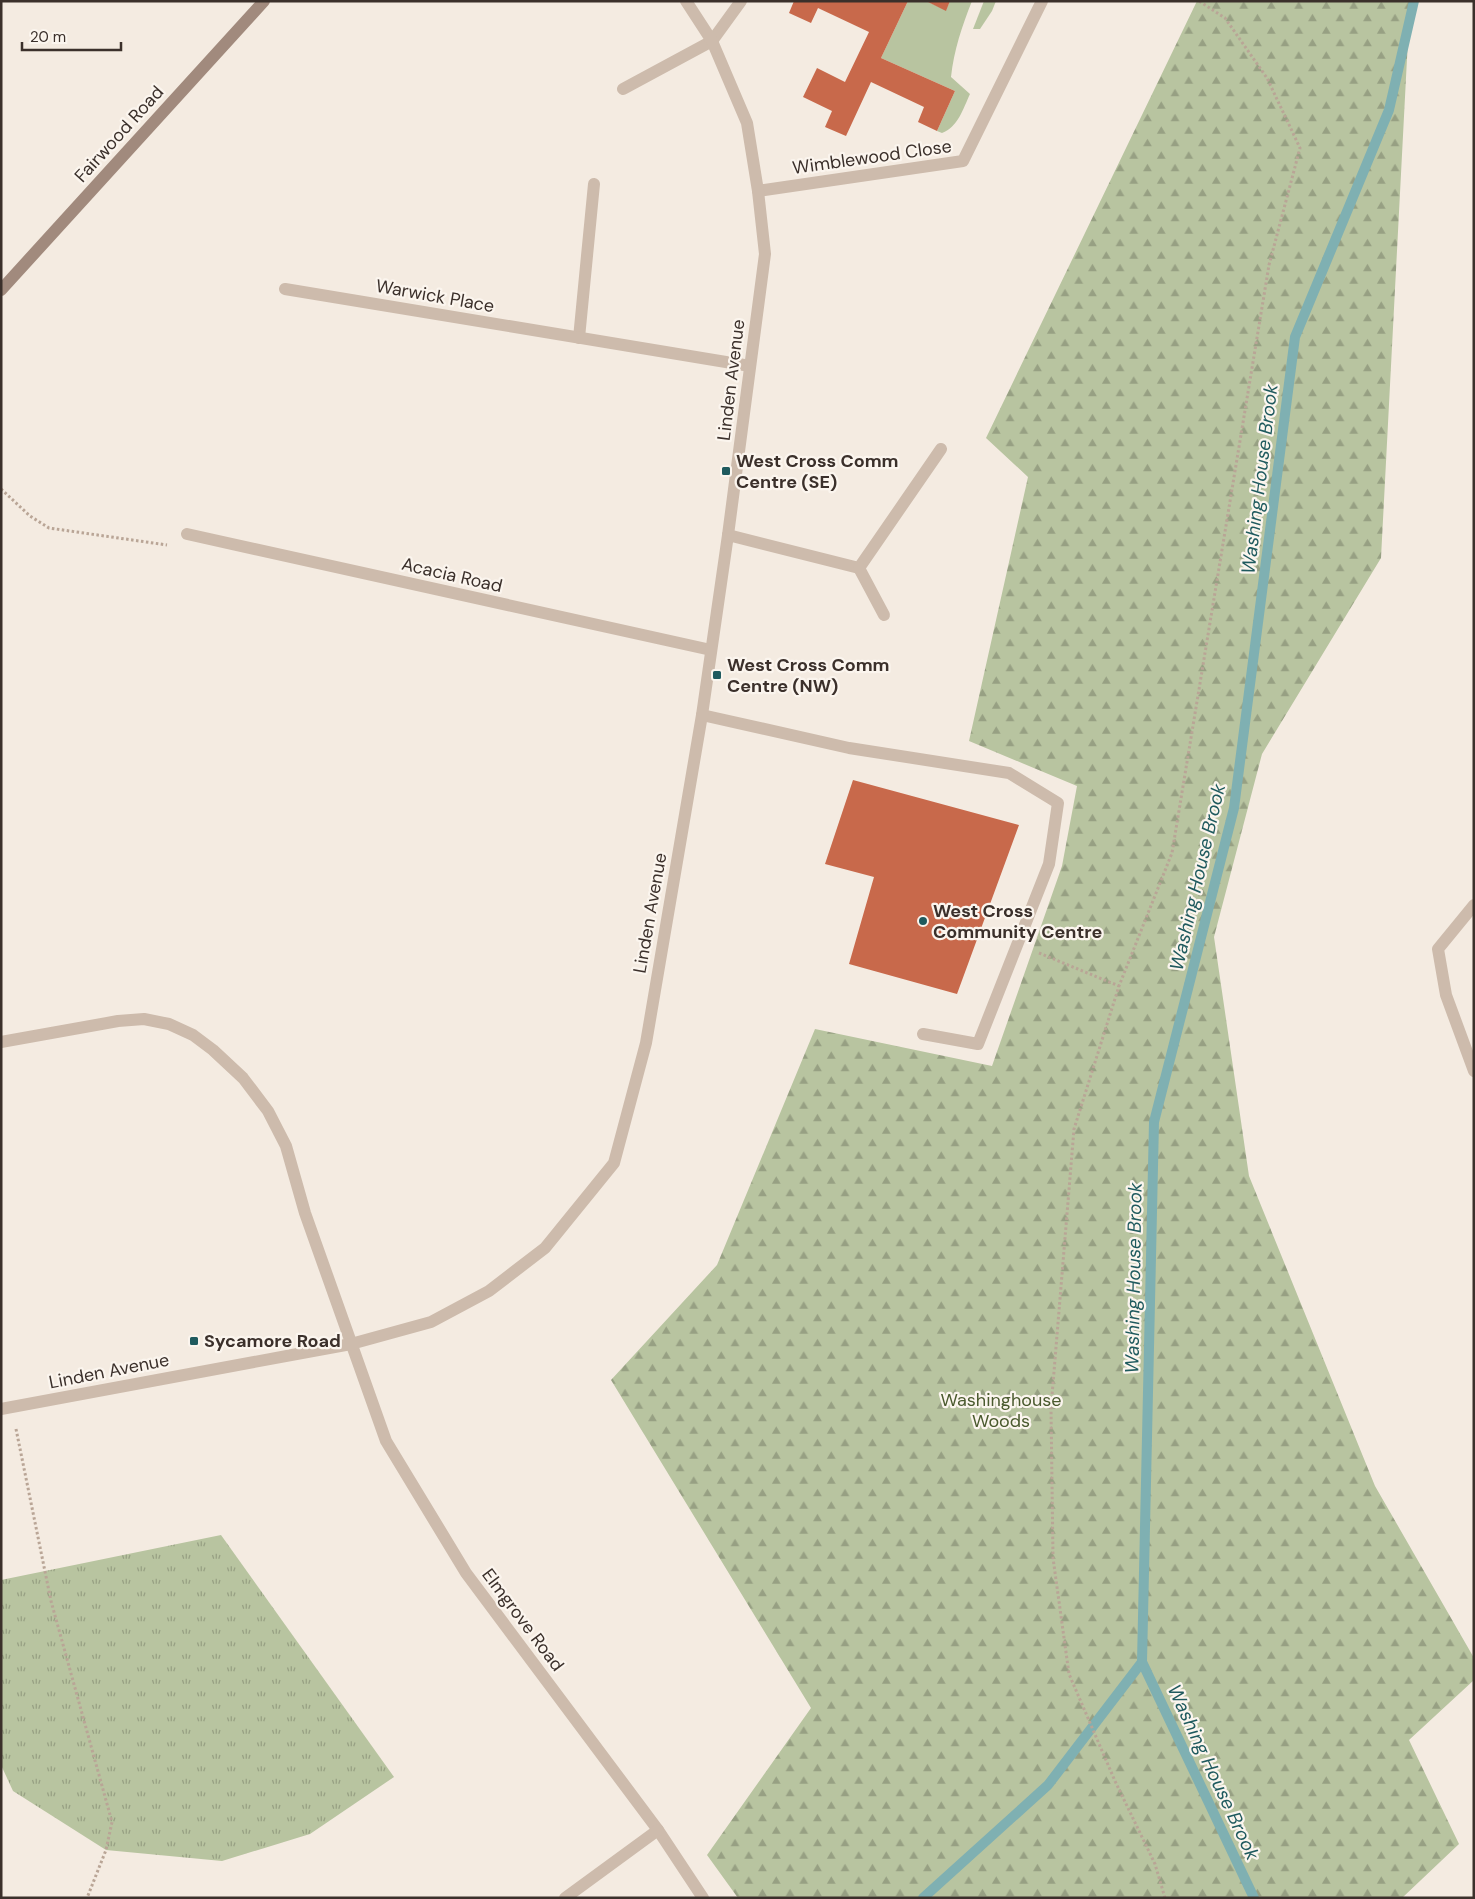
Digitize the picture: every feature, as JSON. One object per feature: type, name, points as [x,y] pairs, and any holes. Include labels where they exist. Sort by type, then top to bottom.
[{"type":"street","name":"Fairwood Road","points":[[1,290],[264,1]]},
{"type":"street","name":"Linden Avenue","points":[[7,1408],[351,1344],[431,1322],[489,1291],[545,1248],[614,1163],[646,1043],[702,715],[728,536],[764,254],[758,191],[746,123],[712,41],[686,1]]},
{"type":"street","points":[[623,89],[712,41],[741,1]]},
{"type":"street","name":"Wimblewood Close","points":[[758,191],[963,161],[1042,1]]},
{"type":"street","points":[[579,338],[594,184]]},
{"type":"street","name":"Warwick Place","points":[[285,289],[750,366]]},
{"type":"street","points":[[859,568],[941,449]]},
{"type":"street","name":"Acacia Road","points":[[187,534],[710,650]]},
{"type":"street","points":[[728,536],[859,568],[884,615]]},
{"type":"street","points":[[702,715],[849,748],[1008,773],[1058,804],[1050,864],[978,1044],[923,1034]]},
{"type":"street","points":[[1474,906],[1438,949],[1446,995],[1474,1071]]},
{"type":"street","points":[[1,1042],[118,1021],[144,1019],[169,1024],[193,1035],[213,1050],[243,1078],[268,1111],[286,1146],[305,1213],[351,1344]]},
{"type":"street","name":"Elmgrove Road","points":[[351,1344],[386,1441],[466,1574],[658,1830],[702,1898]]},
{"type":"street","points":[[565,1898],[658,1830]]},
{"type":"path","points":[[1164,1898],[1155,1864],[1115,1781],[1069,1674],[1053,1558],[1050,1408],[1074,1129],[1119,986],[1172,853],[1269,265],[1300,148],[1267,78],[1225,18],[1199,1]]},
{"type":"path","points":[[1,489],[30,516],[49,528],[166,545],[187,534]]},
{"type":"path","points":[[1018,944],[1119,986]]},
{"type":"path","points":[[7,1408],[51,1601],[112,1822],[106,1850],[88,1898]]},
{"type":"green space","points":[[908,1],[926,1],[946,10],[950,1],[972,1],[959,38],[951,77],[970,94],[956,122],[942,133],[937,131],[955,91],[881,58]]},
{"type":"green space","points":[[984,1],[996,1],[980,29],[973,29]]},
{"type":"green space","name":"Washinghouse Woods","points":[[1197,1],[1410,1],[1381,558],[1262,754],[1214,937],[1249,1176],[1375,1486],[1474,1658],[1474,1680],[1409,1740],[1459,1844],[1402,1898],[738,1898],[707,1855],[811,1708],[611,1380],[717,1265],[815,1029],[992,1066],[1062,866],[1077,786],[969,741],[1028,477],[986,438]]},
{"type":"green space","points":[[221,1535],[394,1777],[310,1834],[222,1861],[106,1850],[13,1791],[1,1765],[1,1580]]},
{"type":"building","points":[[794,1],[908,1],[881,58],[955,91],[937,131],[918,122],[924,107],[871,82],[846,136],[825,127],[832,111],[803,97],[817,68],[845,82],[869,32],[818,8],[811,23],[789,13]]},
{"type":"building","points":[[926,1],[950,1],[946,11]]},
{"type":"building","name":"West Cross Community Centre","points":[[853,780],[1019,825],[957,994],[849,964],[874,877],[825,864]]},
{"type":"waterway","name":"Washing House Brook","points":[[1254,1898],[1142,1662],[1154,1122],[1234,808],[1295,337],[1389,110],[1414,1]]},
{"type":"waterway","name":"Washing House Brook","points":[[923,1898],[1048,1785],[1142,1662]]},
{"type":"place","name":"West Cross Comm Centre (SE)","points":[[726,471]]},
{"type":"place","name":"West Cross Comm Centre (NW)","points":[[717,675]]},
{"type":"place","name":"West Cross Community Centre","points":[[923,921]]},
{"type":"place","name":"Sycamore Road","points":[[194,1341]]}]
